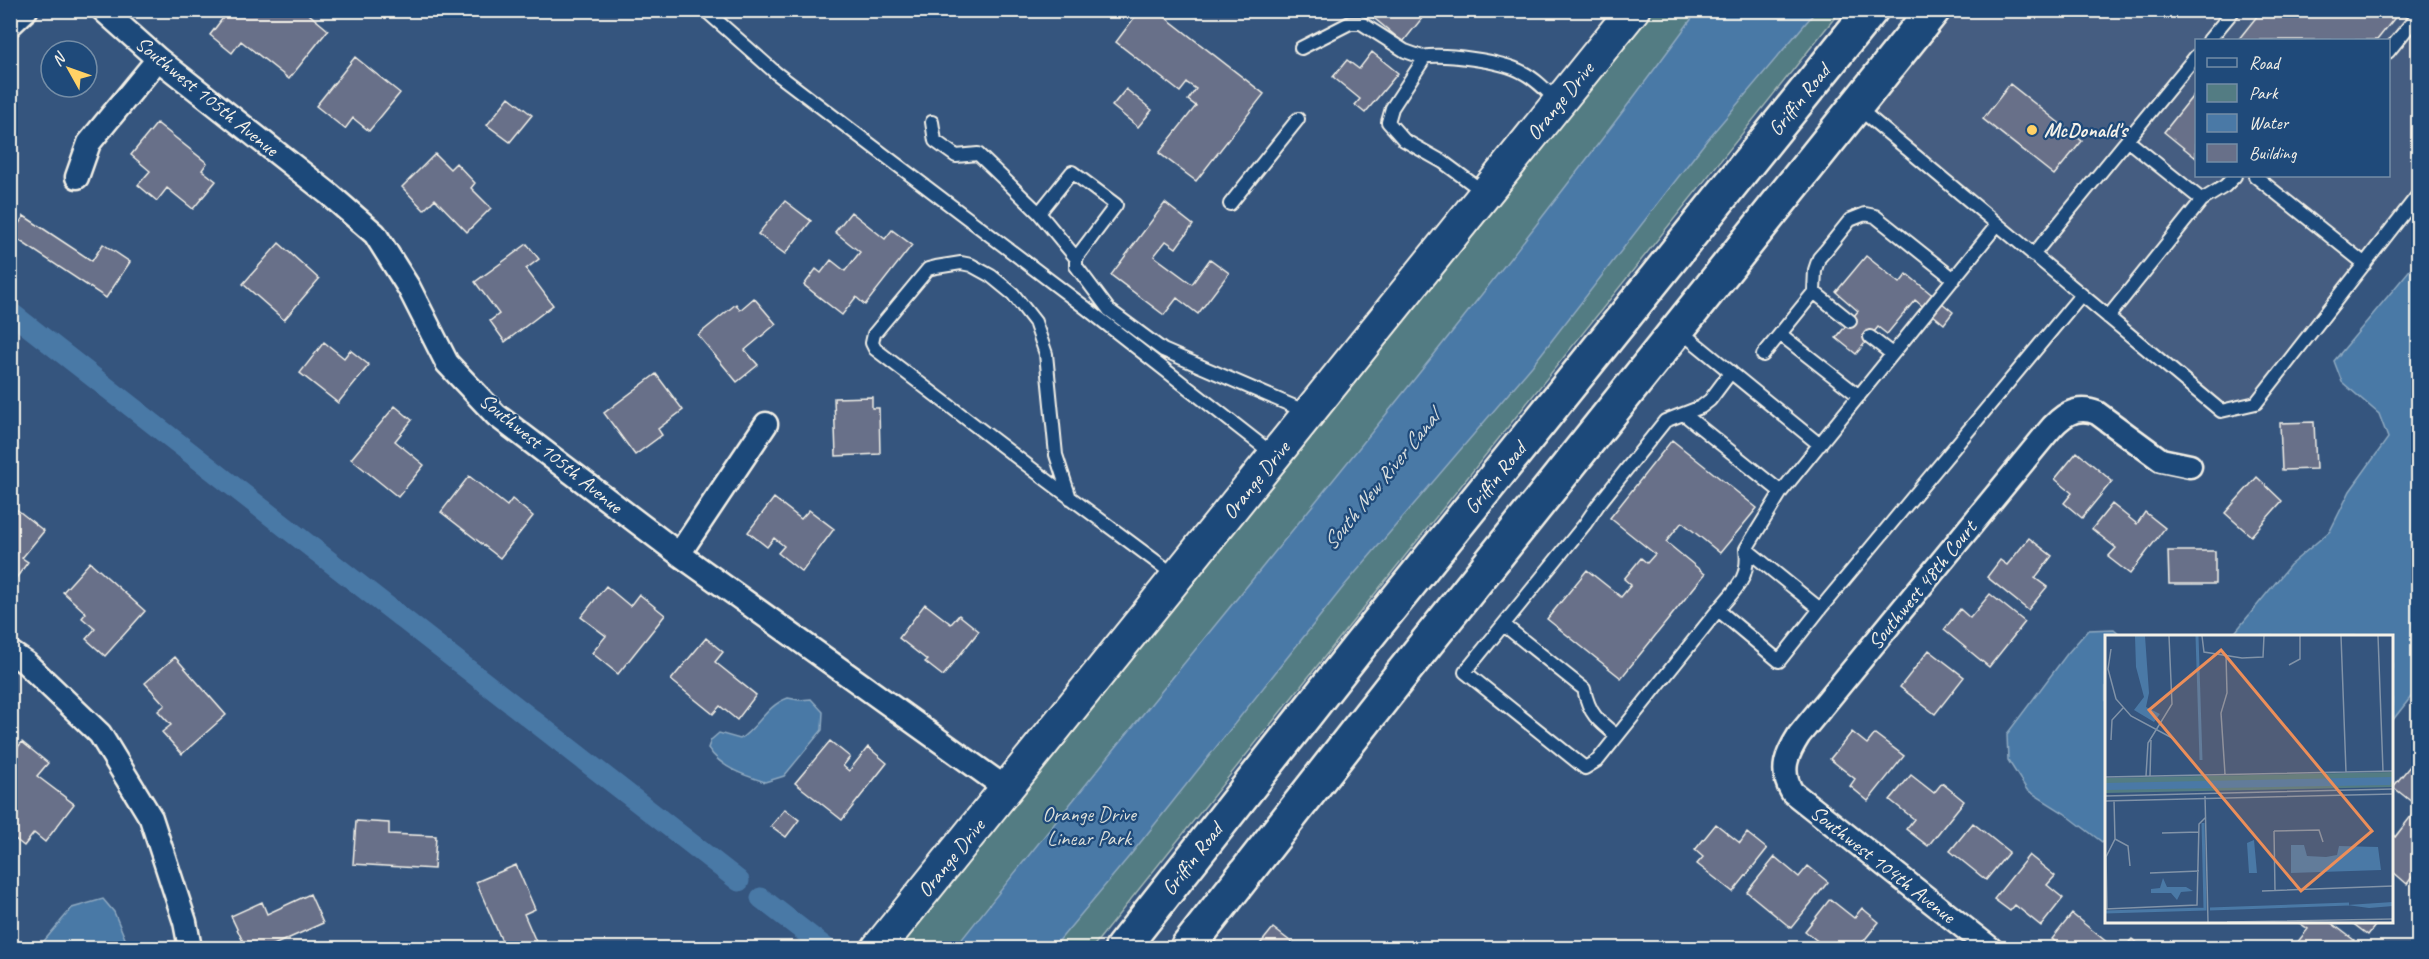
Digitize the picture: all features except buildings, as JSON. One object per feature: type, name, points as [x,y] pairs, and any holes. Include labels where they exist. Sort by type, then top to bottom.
[{"type":"main road","name":"Griffin Road","points":[[1122,948],[1365,640],[1871,10]]},
{"type":"main road","points":[[1856,107],[1848,95],[1847,78],[1876,10]]},
{"type":"main road","points":[[1187,948],[1404,671],[1933,10]]},
{"type":"main road","points":[[1752,237],[1762,193],[1762,179],[1755,154]]},
{"type":"street","points":[[10,25],[26,10]]},
{"type":"street","name":"Southwest 105th Avenue","points":[[103,10],[158,59],[329,194],[375,234],[409,288],[447,363],[496,415],[679,554],[1007,789]]},
{"type":"street","name":"Orange Drive","points":[[878,948],[1633,10]]},
{"type":"street","points":[[77,177],[89,143],[158,59]]},
{"type":"street","name":"Southwest 48th Court","points":[[1777,775],[1799,735],[2047,433],[2065,415],[2088,409],[2106,417],[2161,460],[2190,466]]},
{"type":"street","points":[[679,554],[766,424]]},
{"type":"street","points":[[10,652],[26,663],[100,734],[152,818],[185,921],[190,948]]},
{"type":"street","name":"Southwest 104th Avenue","points":[[1777,775],[1800,800],[1990,948]]},
{"type":"lane","points":[[705,10],[776,74],[1086,308],[1275,456]]},
{"type":"lane","points":[[2210,39],[2234,10]]},
{"type":"lane","points":[[2390,50],[2418,15]]},
{"type":"lane","points":[[1301,48],[1350,23],[1361,23],[1405,51],[1422,57],[1435,55],[1504,65],[1533,78],[1559,103]]},
{"type":"lane","points":[[1422,57],[1422,62],[1392,108],[1388,122],[1404,140],[1443,162],[1486,194]]},
{"type":"lane","points":[[2033,255],[2195,57]]},
{"type":"lane","points":[[1856,107],[2221,411],[2256,403],[2418,195]]},
{"type":"lane","points":[[1230,204],[1299,119]]},
{"type":"lane","points":[[932,122],[935,141],[956,156],[978,154],[1039,213],[1076,258]]},
{"type":"lane","points":[[2127,140],[2202,200]]},
{"type":"lane","points":[[1039,213],[1072,172],[1116,205],[1076,258],[1076,266],[1109,310],[1163,350],[1310,413]]},
{"type":"lane","points":[[2108,317],[2202,200],[2225,186],[2234,177]]},
{"type":"lane","points":[[2256,177],[2365,264]]},
{"type":"lane","points":[[1763,356],[1814,292],[1815,270],[1819,258],[1850,220],[1866,214],[1875,216],[1954,279]]},
{"type":"lane","points":[[1731,372],[1710,400],[1701,407],[1665,421],[1465,672],[1585,768],[1598,760],[1741,582],[1748,565],[1746,549],[1781,492],[1997,225]]},
{"type":"lane","points":[[1070,498],[1056,455],[1046,354],[1035,322],[1013,294],[991,276],[972,265],[961,263],[928,269],[874,334],[872,343],[875,349],[1070,498],[1177,578]]},
{"type":"lane","points":[[1814,292],[1850,321]]},
{"type":"lane","points":[[1718,610],[1779,661],[2081,295]]},
{"type":"lane","points":[[1678,329],[1820,445]]},
{"type":"lane","points":[[1780,334],[1859,396]]},
{"type":"lane","points":[[1870,337],[1892,354]]},
{"type":"lane","points":[[1685,415],[1781,492]]},
{"type":"lane","points":[[1746,549],[1820,609]]},
{"type":"lane","points":[[1504,625],[1584,689],[1587,704],[1595,718],[1617,736]]},
{"type":"shaded area","points":[[1939,11],[2418,11],[2418,203],[2256,403],[2221,411],[1856,107]]},
{"type":"green space","name":"Orange Drive Linear Park","points":[[1645,11],[1840,11],[1092,948],[892,948]]},
{"type":"water","name":"South New River Canal","points":[[1698,10],[1816,11],[1707,140],[1532,366],[1344,586],[1132,853],[1053,948],[955,948],[1518,249]]},
{"type":"water","points":[[2418,260],[2418,688],[2393,720],[2393,635],[2233,635],[2290,565],[2330,531],[2350,491],[2388,438],[2379,414],[2342,382],[2334,361]]},
{"type":"water","points":[[2114,629],[2121,635],[2105,635],[2105,844],[2064,813],[2027,790],[2008,760],[2007,734],[2067,654],[2088,630]]},
{"type":"water","points":[[788,698],[811,699],[823,712],[822,730],[784,776],[765,782],[749,777],[726,766],[708,748],[711,740],[719,733],[740,739],[768,711]]},
{"type":"water","points":[[103,899],[114,912],[129,948],[38,948],[72,908]]},
{"type":"waterway","points":[[10,312],[739,881]]},
{"type":"waterway","points":[[761,898],[826,948]]},
{"type":"place","name":"McDonald's","points":[[2032,130]]}]
